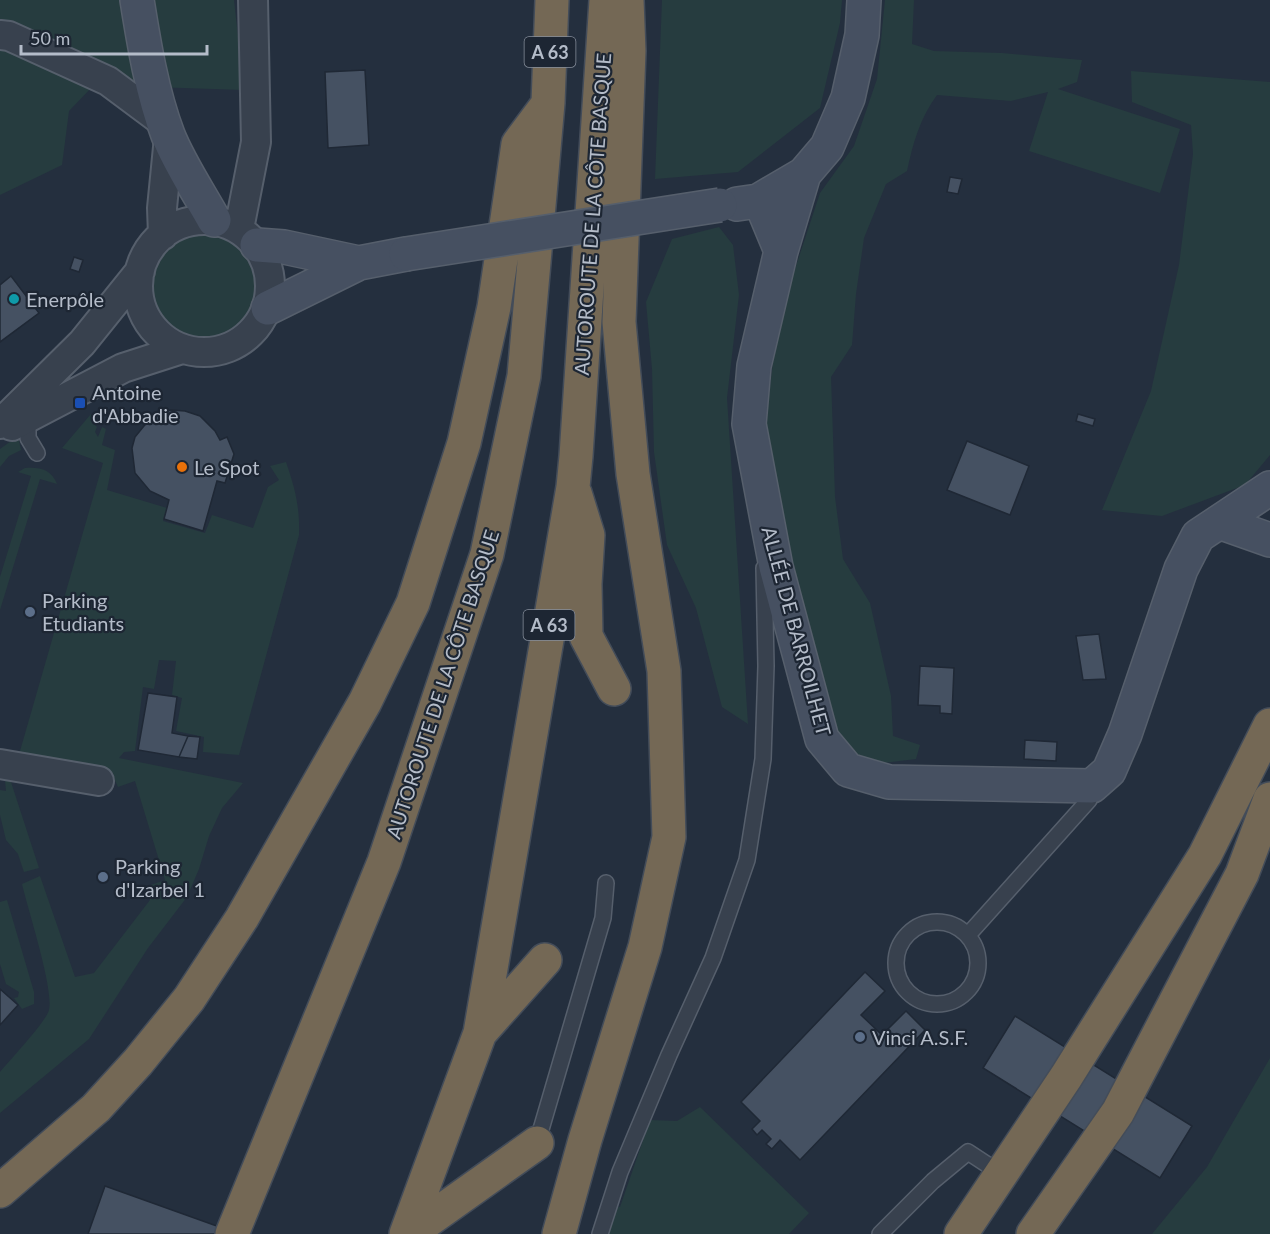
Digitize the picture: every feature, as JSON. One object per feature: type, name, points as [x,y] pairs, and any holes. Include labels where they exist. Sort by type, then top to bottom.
[{"type":"highway","name":"AUTOROUTE DE LA CÔTE BASQUE","points":[[232,1234],[384,862],[487,554],[524,376],[548,104],[552,0]]},
{"type":"highway","name":"AUTOROUTE DE LA CÔTE BASQUE","points":[[408,1234],[480,1034],[573,487],[606,0]]},
{"type":"highway","points":[[559,1234],[585,1140],[645,947],[669,837],[664,671],[633,474],[619,321],[629,51],[627,0]]},
{"type":"highway","points":[[0,1191],[96,1108],[138,1062],[189,999],[242,918],[365,702],[413,603],[464,443],[494,307],[518,144],[548,104]]},
{"type":"highway","points":[[573,487],[588,535],[585,584],[586,636],[614,689]]},
{"type":"highway","points":[[961,1234],[1066,1077],[1205,855],[1270,725]]},
{"type":"highway","points":[[1033,1234],[1118,1112],[1242,874],[1270,799]]},
{"type":"highway","points":[[1242,874],[1270,838]]},
{"type":"highway","points":[[480,1034],[545,960]]},
{"type":"highway","points":[[408,1234],[537,1143]]},
{"type":"street","points":[[137,0],[144,42],[166,130],[163,235]]},
{"type":"street","points":[[237,231],[256,142],[253,0]]},
{"type":"street","points":[[268,308],[359,263],[720,205],[758,201],[804,174],[827,147],[848,98],[862,35],[864,0]]},
{"type":"street","points":[[0,35],[9,36],[108,81],[166,130],[270,275],[268,308],[261,323],[236,345],[219,352],[200,353],[182,349],[161,337],[146,318],[139,295],[140,271]]},
{"type":"street","name":"ALLÉE DE BARROILHET","points":[[804,174],[781,251],[754,366],[749,424],[776,567],[822,739],[848,770],[889,782],[1092,786]]},
{"type":"street","points":[[758,201],[781,251]]},
{"type":"street","points":[[0,424],[82,343],[140,271],[151,247],[163,235],[186,222],[237,231],[284,247],[359,263]]},
{"type":"street","points":[[0,432],[123,368],[182,349]]},
{"type":"street","points":[[1092,786],[1109,771],[1125,734],[1181,569],[1198,536],[1270,488]]},
{"type":"street","points":[[1219,522],[1270,540]]},
{"type":"street","points":[[0,764],[41,779],[99,780]]},
{"type":"lane","points":[[28,417],[28,438],[37,453]]},
{"type":"lane","points":[[600,1234],[620,1172],[713,958],[747,860],[763,759],[766,666],[759,480]]},
{"type":"lane","points":[[968,935],[1089,800],[1092,786]]},
{"type":"lane","points":[[537,1143],[603,918],[606,883]]},
{"type":"lane","points":[[933,922],[955,926],[968,935],[976,947],[979,958],[978,972],[972,986],[950,1003],[931,1004],[913,996],[900,980],[896,960],[899,948],[906,936],[912,930],[933,922]]},
{"type":"lane","points":[[880,1234],[933,1181],[968,1152],[1000,1173]]},
{"type":"green space","points":[[0,0],[234,0],[244,90],[94,85],[69,111],[62,165],[0,195]]},
{"type":"green space","points":[[662,0],[842,0],[840,23],[820,108],[738,172],[655,179]]},
{"type":"green space","points":[[885,0],[914,0],[912,44],[934,51],[1002,53],[1082,60],[1077,82],[1058,89],[1180,129],[1160,193],[1029,151],[1048,92],[1011,101],[937,95],[918,131],[907,171],[886,184],[864,238],[852,345],[831,377],[835,497],[843,559],[870,603],[891,696],[893,736],[920,745],[916,759],[883,763],[854,755],[832,734],[821,691],[815,647],[796,601],[765,426],[774,354],[793,275],[820,193],[854,146],[877,79]]},
{"type":"green space","points":[[1131,71],[1270,82],[1270,455],[1245,485],[1162,516],[1102,510],[1151,391],[1179,265],[1193,154],[1191,125],[1132,102]]},
{"type":"green space","points":[[719,227],[733,245],[739,295],[727,398],[748,724],[722,707],[696,608],[667,545],[654,452],[652,369],[646,302],[672,239]]},
{"type":"green space","points":[[204,235],[224,239],[241,250],[252,267],[256,287],[252,307],[241,324],[224,335],[204,339],[184,335],[167,324],[156,307],[152,287],[156,267],[167,250],[184,239]]},
{"type":"green space","points":[[91,414],[94,418],[93,423],[97,427],[95,432],[98,437],[102,427],[106,429],[102,445],[115,450],[107,490],[167,508],[163,521],[205,533],[212,515],[253,528],[268,487],[279,480],[270,466],[286,462],[296,498],[299,535],[239,755],[203,752],[204,737],[176,731],[182,698],[172,695],[176,661],[159,660],[154,689],[143,687],[135,751],[124,752],[119,758],[243,783],[222,808],[209,836],[187,897],[148,948],[89,1039],[0,1113],[0,1072],[35,1032],[49,1010],[50,1000],[22,884],[40,876],[75,977],[94,973],[150,900],[148,886],[165,880],[135,781],[118,787],[113,776],[18,758],[103,463],[62,448]]},
{"type":"green space","points":[[18,436],[21,450],[9,456],[0,467],[0,449]]},
{"type":"green space","points":[[25,468],[48,472],[57,484],[40,479],[0,610],[0,577],[31,476],[18,472]]},
{"type":"green space","points":[[10,779],[39,868],[24,872],[18,854],[6,840],[0,815],[0,790],[6,791],[5,780]]},
{"type":"green space","points":[[7,900],[34,992],[34,1004],[22,1009],[14,998],[18,997],[19,992],[6,984],[0,964],[0,902]]},
{"type":"green space","points":[[1270,1058],[1270,1234],[1152,1234],[1207,1167]]},
{"type":"green space","points":[[700,1107],[809,1213],[789,1234],[607,1234],[616,1206],[620,1207],[650,1120],[677,1121]]},
{"type":"building","points":[[365,70],[369,145],[328,148],[325,72]]},
{"type":"building","points":[[950,177],[962,179],[958,194],[947,192]]},
{"type":"building","points":[[74,257],[83,260],[79,272],[70,269]]},
{"type":"building","name":"Enerpôle","points":[[11,276],[39,313],[0,342],[0,285]]},
{"type":"building","name":"Le Spot","points":[[185,411],[200,416],[215,431],[220,440],[227,437],[234,454],[225,483],[217,481],[203,531],[164,519],[169,500],[150,491],[135,473],[132,448],[135,437],[148,421],[162,412]]},
{"type":"building","points":[[1078,414],[1095,419],[1093,426],[1076,421]]},
{"type":"building","points":[[967,441],[1029,466],[1010,515],[947,490]]},
{"type":"building","points":[[1099,634],[1106,679],[1083,680],[1076,636]]},
{"type":"building","points":[[920,666],[954,668],[952,714],[940,713],[940,706],[918,705]]},
{"type":"building","points":[[148,693],[177,697],[172,733],[188,736],[179,757],[138,750]]},
{"type":"building","points":[[188,736],[200,737],[197,759],[179,757]]},
{"type":"building","points":[[1025,740],[1057,742],[1056,761],[1024,759]]},
{"type":"building","points":[[865,972],[885,991],[861,1015],[882,1035],[906,1011],[925,1030],[800,1160],[780,1140],[772,1149],[766,1144],[771,1139],[762,1130],[757,1135],[752,1129],[760,1121],[741,1102]]},
{"type":"building","points":[[0,989],[18,1005],[0,1025]]},
{"type":"building","points":[[1015,1016],[1192,1126],[1160,1178],[983,1068]]},
{"type":"building","points":[[105,1186],[239,1234],[88,1234]]},
{"type":"place","name":"Enerpôle","points":[[14,299]]},
{"type":"place","name":"Antoine d'Abbadie","points":[[80,403]]},
{"type":"place","name":"Le Spot","points":[[182,467]]},
{"type":"place","name":"Parking Etudiants","points":[[30,612]]},
{"type":"place","name":"Parking d'Izarbel 1","points":[[103,877]]},
{"type":"place","name":"Vinci A.S.F.","points":[[860,1037]]}]
